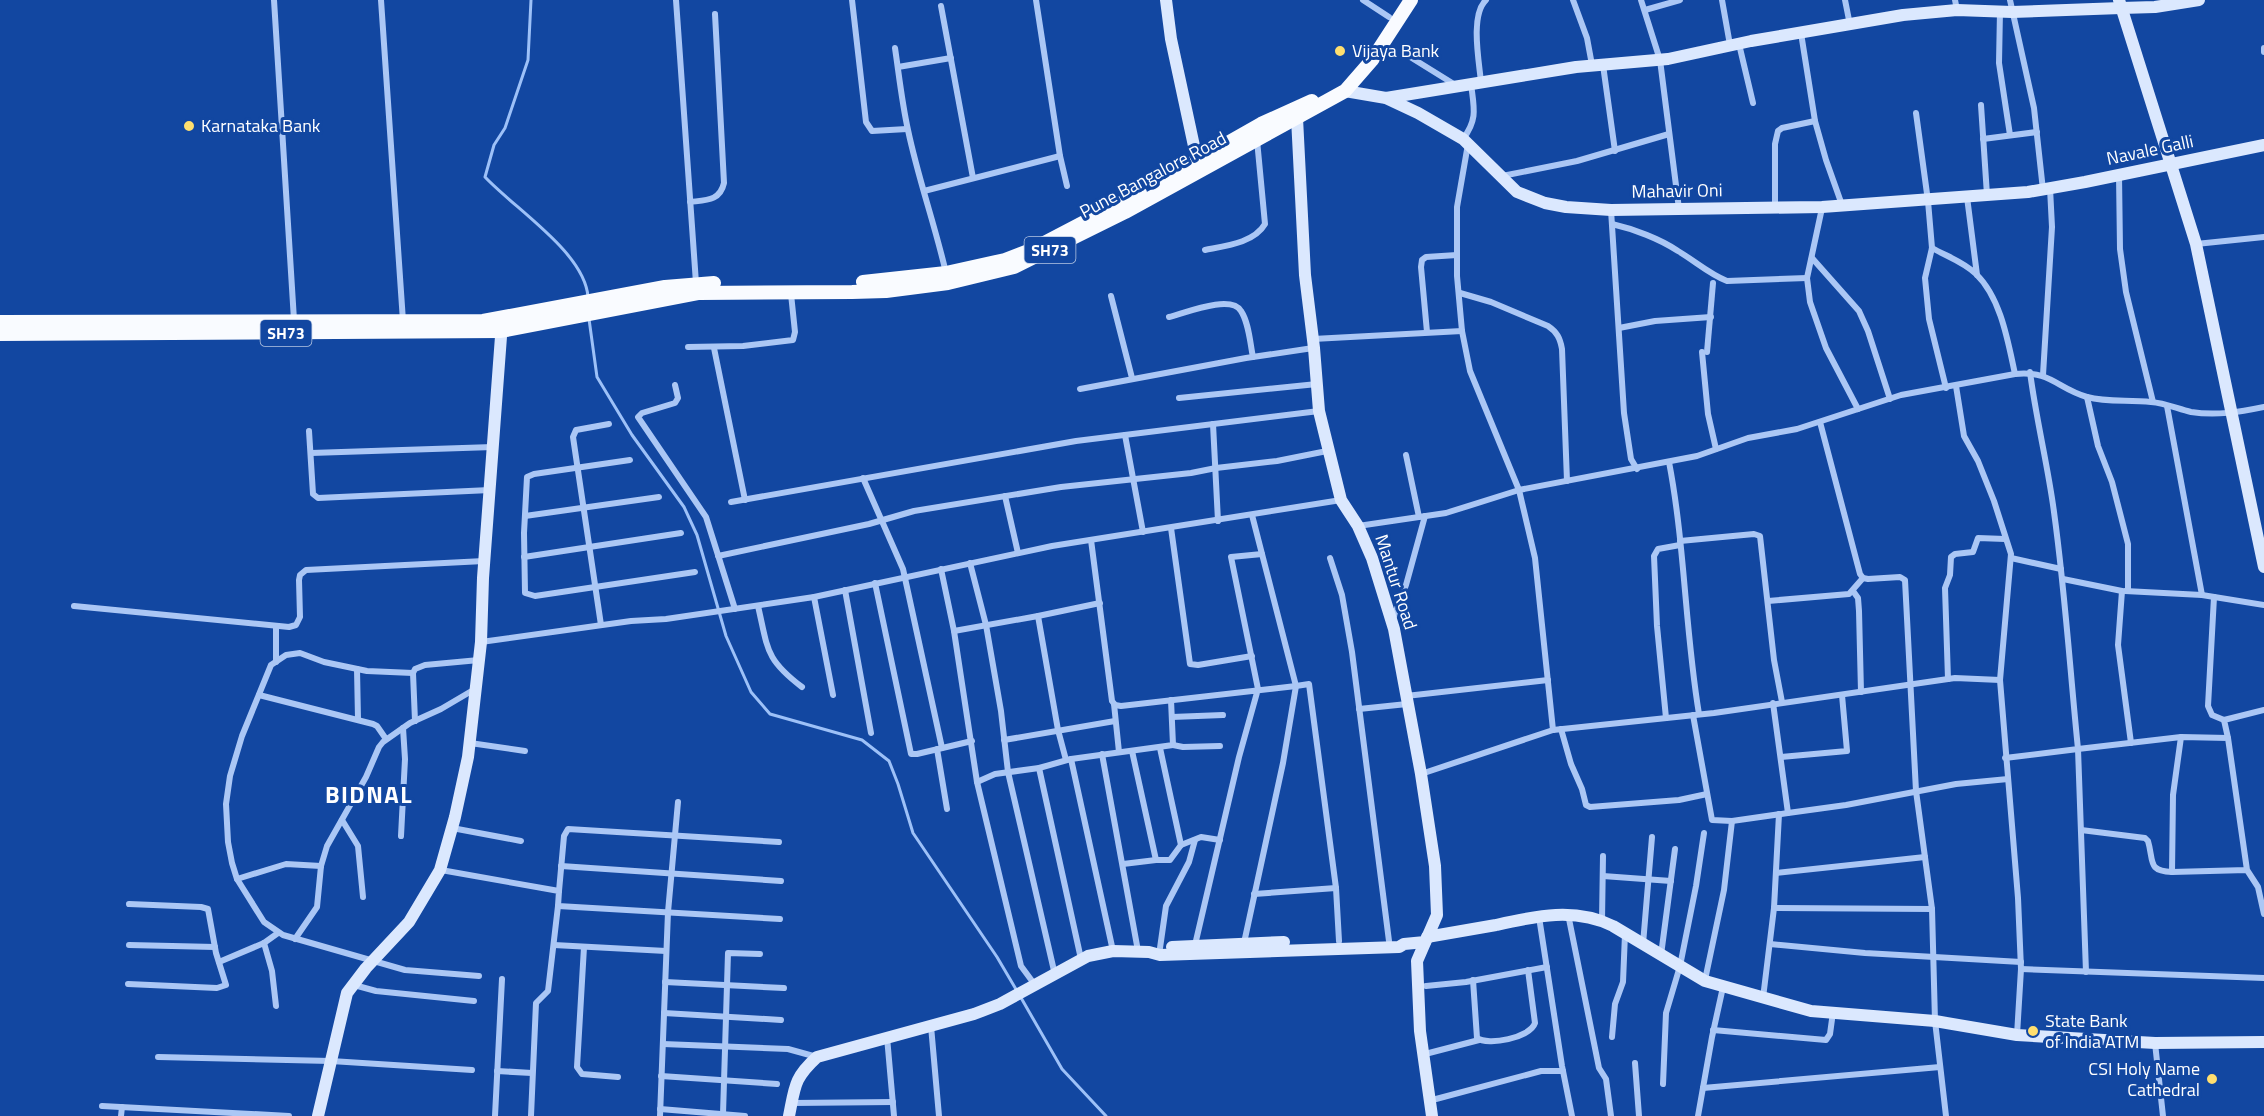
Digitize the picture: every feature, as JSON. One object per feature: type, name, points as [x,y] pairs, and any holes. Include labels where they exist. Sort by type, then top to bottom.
[{"type":"main road","name":"Pune Bangalore Road","points":[[1199,164],[1257,139],[1345,91],[1372,60],[1389,17],[1399,0]]},
{"type":"main road","name":"Pune Bangalore Road","points":[[606,304],[699,293],[811,285],[886,291],[1014,267],[1199,164],[1261,124],[1334,89],[1346,79],[1411,0]]},
{"type":"main road","name":"Pune Bangalore Road","points":[[606,304],[665,287],[696,284],[769,289],[791,294],[852,288]]},
{"type":"main road","name":"SH73","points":[[0,334],[502,324],[606,304]]},
{"type":"main road","name":"SH73","points":[[0,322],[294,321],[502,324]]},
{"type":"street","points":[[274,0],[294,321]]},
{"type":"street","points":[[381,0],[403,322]]},
{"type":"street","points":[[676,0],[696,284]]},
{"type":"street","points":[[852,0],[866,122],[872,131],[907,129]]},
{"type":"street","points":[[1036,0],[1060,156],[1067,186]]},
{"type":"street","points":[[1166,0],[1171,39],[1199,164]]},
{"type":"street","points":[[1486,0],[1479,11],[1477,22],[1474,118],[1465,142],[1457,207],[1461,331],[1470,371],[1519,490],[1535,558],[1553,730]]},
{"type":"street","points":[[1573,0],[1597,65],[1615,151]]},
{"type":"street","points":[[1641,0],[1660,60],[1679,209]]},
{"type":"street","points":[[1645,10],[1680,0]]},
{"type":"street","points":[[1722,0],[1753,103]]},
{"type":"street","points":[[1845,0],[1850,25]]},
{"type":"street","points":[[1386,98],[1597,65],[1660,60],[1735,44],[1956,5],[2008,8],[2120,4],[2155,7],[2195,0]]},
{"type":"street","points":[[1366,1],[1389,17]]},
{"type":"street","points":[[2120,4],[2196,244],[2263,561]]},
{"type":"street","points":[[941,6],[973,178]]},
{"type":"street","points":[[2008,8],[2029,82],[2052,227],[2043,375]]},
{"type":"street","points":[[2008,8],[1999,63],[2010,135]]},
{"type":"street","points":[[690,202],[718,197],[724,183],[715,14]]},
{"type":"street","points":[[1802,33],[1815,122],[1842,206]]},
{"type":"street","points":[[895,48],[907,129],[938,237],[947,278]]},
{"type":"street","points":[[1407,55],[1458,86]]},
{"type":"street","points":[[898,67],[951,58]]},
{"type":"street","name":"Mahavir Oni","points":[[1345,91],[1386,98],[1418,113],[1465,142],[1517,192],[1545,203],[1566,207],[1611,210],[1822,207],[1928,201],[2047,189]]},
{"type":"street","points":[[1981,105],[1987,195]]},
{"type":"street","points":[[1916,114],[1932,248],[1925,278],[1929,319],[1946,388]]},
{"type":"street","name":"Mantur Road","points":[[1297,118],[1305,275],[1319,411],[1327,451],[1341,500],[1358,526],[1372,558],[1392,622],[1421,774],[1435,866],[1437,915],[1418,961],[1419,1007],[1432,1116]]},
{"type":"street","points":[[1775,208],[1775,144],[1778,131],[1815,122]]},
{"type":"street","points":[[1983,139],[2037,132]]},
{"type":"street","points":[[1502,176],[1577,161],[1669,134]]},
{"type":"street","points":[[1204,250],[1249,238],[1257,234],[1265,224],[1257,139]]},
{"type":"street","name":"Navale Galli","points":[[2047,189],[2264,145]]},
{"type":"street","points":[[924,190],[1060,156]]},
{"type":"street","points":[[2119,174],[2121,260],[2126,292],[2153,402]]},
{"type":"street","points":[[1967,197],[1977,275]]},
{"type":"street","points":[[1822,207],[1807,278],[1810,302],[1826,348],[1858,409]]},
{"type":"street","points":[[1611,210],[1624,413],[1631,459],[1637,469]]},
{"type":"street","points":[[1612,224],[1633,230],[1676,249],[1715,276],[1727,281],[1807,278]]},
{"type":"street","points":[[2196,244],[2264,237]]},
{"type":"street","points":[[1932,248],[1963,264],[1977,275],[1989,293],[2004,325],[2015,374]]},
{"type":"street","points":[[1427,332],[1422,293],[1422,260],[1426,257],[1457,255]]},
{"type":"street","points":[[1812,258],[1859,311],[1868,331],[1890,399]]},
{"type":"street","points":[[1713,282],[1711,317],[1705,352],[1708,414],[1716,449]]},
{"type":"street","points":[[1460,293],[1491,302],[1556,331],[1562,349],[1567,481]]},
{"type":"street","points":[[688,347],[714,348],[793,340],[795,332],[791,294]]},
{"type":"street","points":[[1111,297],[1132,378]]},
{"type":"street","points":[[1169,317],[1208,306],[1233,304],[1240,308],[1244,316],[1253,357]]},
{"type":"street","points":[[1619,328],[1654,321],[1711,317]]},
{"type":"street","points":[[318,1116],[347,993],[409,921],[440,870],[452,828],[470,743],[482,642],[484,561],[502,324]]},
{"type":"street","points":[[1080,389],[1253,357],[1313,343],[1461,331]]},
{"type":"street","points":[[714,348],[745,500]]},
{"type":"street","points":[[2030,372],[2037,427],[2054,509],[2063,579],[2078,749],[2086,972]]},
{"type":"street","points":[[1358,526],[1446,513],[1519,490],[1669,462],[1748,438],[1797,429],[1890,399],[1978,380],[2030,372],[2043,375],[2087,397],[2113,401],[2153,402],[2207,414],[2230,413],[2264,407]]},
{"type":"street","points":[[1179,398],[1317,384]]},
{"type":"street","points":[[675,385],[678,398],[675,403],[642,413],[638,417],[706,517],[735,609]]},
{"type":"street","points":[[1956,386],[1964,436],[1978,461],[1994,501],[2011,558],[2000,681],[2018,889],[2021,969],[2017,1035]]},
{"type":"street","points":[[2087,397],[2098,446],[2112,482],[2128,544],[2118,645],[2131,743]]},
{"type":"street","points":[[2167,406],[2202,595]]},
{"type":"street","points":[[731,502],[1076,441],[1319,411]]},
{"type":"street","points":[[1820,422],[1860,574],[1863,578]]},
{"type":"street","points":[[601,626],[573,432],[580,428],[609,424]]},
{"type":"street","points":[[1213,424],[1218,521]]},
{"type":"street","points":[[309,431],[313,494],[318,498],[490,490]]},
{"type":"street","points":[[1125,435],[1143,532]]},
{"type":"street","points":[[311,453],[493,447]]},
{"type":"street","points":[[718,556],[914,512],[1005,496],[1061,487],[1191,473],[1327,451]]},
{"type":"street","points":[[1392,622],[1406,585],[1422,516],[1406,455]]},
{"type":"street","points":[[630,460],[534,474],[527,477],[524,557],[526,595],[534,596],[695,572]]},
{"type":"street","points":[[1669,462],[1676,498],[1696,715],[1712,820],[1732,821],[1846,805],[1956,784],[2008,779]]},
{"type":"street","points":[[863,478],[905,576],[940,749],[947,809]]},
{"type":"street","points":[[525,516],[659,496]]},
{"type":"street","points":[[1005,496],[1018,553]]},
{"type":"street","points":[[482,642],[814,597],[1018,553],[1341,500]]},
{"type":"street","points":[[1244,943],[1283,763],[1296,686],[1252,515]]},
{"type":"street","points":[[1171,528],[1190,664],[1198,665],[1252,656]]},
{"type":"street","points":[[524,557],[681,533]]},
{"type":"street","points":[[1666,718],[1657,626],[1654,556],[1658,549],[1680,542],[1757,534],[1762,545],[1774,660],[1782,702]]},
{"type":"street","points":[[1948,679],[1945,588],[1950,575],[1951,557],[1955,554],[1973,552],[1978,538],[2005,538]]},
{"type":"street","points":[[1091,540],[1119,752]]},
{"type":"street","points":[[1195,946],[1239,757],[1258,689],[1231,557],[1263,554]]},
{"type":"street","points":[[1330,558],[1342,595],[1389,941]]},
{"type":"street","points":[[2011,558],[2061,569]]},
{"type":"street","points":[[74,606],[289,627],[298,622],[300,617],[299,580],[300,575],[306,570],[484,561]]},
{"type":"street","points":[[970,563],[986,625],[1008,772],[1055,975]]},
{"type":"street","points":[[941,569],[954,631],[972,741],[976,782],[1021,966],[1034,987]]},
{"type":"street","points":[[1863,578],[1900,577],[1905,579],[1916,791],[1932,909],[1935,1021],[1946,1116]]},
{"type":"street","points":[[1768,601],[1849,594],[1863,578]]},
{"type":"street","points":[[2063,579],[2125,591],[2202,595],[2264,605]]},
{"type":"street","points":[[875,583],[909,751],[914,754],[972,741]]},
{"type":"street","points":[[845,590],[871,733]]},
{"type":"street","points":[[1853,591],[1858,597],[1862,692]]},
{"type":"street","points":[[814,597],[832,695]]},
{"type":"street","points":[[2214,597],[2208,706],[2212,715],[2224,720],[2264,711]]},
{"type":"street","points":[[954,631],[1100,603]]},
{"type":"street","points":[[758,606],[770,655],[784,674],[802,687]]},
{"type":"street","points":[[1038,616],[1058,730],[1068,760],[1113,951]]},
{"type":"street","points":[[276,627],[276,662]]},
{"type":"street","points":[[412,673],[357,669],[324,662],[300,653],[286,655],[271,665],[230,776],[226,804],[228,842],[237,879],[264,922],[278,933],[412,971],[479,976]]},
{"type":"street","points":[[415,721],[412,673],[419,666],[480,660]]},
{"type":"street","points":[[357,669],[358,719]]},
{"type":"street","points":[[1421,774],[1553,730],[1696,715],[1948,679],[2000,681]]},
{"type":"street","points":[[1359,709],[1548,680]]},
{"type":"street","points":[[1114,705],[1309,684],[1336,888],[1339,941]]},
{"type":"street","points":[[295,939],[317,907],[321,866],[327,846],[366,777],[379,747],[403,728],[476,689]]},
{"type":"street","points":[[259,695],[358,719],[377,726],[386,740]]},
{"type":"street","points":[[1781,757],[1848,751],[1842,695]]},
{"type":"street","points":[[1171,700],[1173,745]]},
{"type":"street","points":[[1773,703],[1788,813]]},
{"type":"street","points":[[1172,717],[1223,715]]},
{"type":"street","points":[[2224,720],[2247,870],[2258,887],[2264,914]]},
{"type":"street","points":[[1004,740],[1115,721]]},
{"type":"street","points":[[401,836],[405,759],[403,728]]},
{"type":"street","points":[[1561,729],[1570,764],[1582,789],[1586,805],[1590,807],[1679,800],[1707,794]]},
{"type":"street","points":[[2005,758],[2181,737],[2228,738]]},
{"type":"street","points":[[2172,872],[2173,795],[2181,737]]},
{"type":"street","points":[[470,743],[525,751]]},
{"type":"street","points":[[976,782],[995,774],[1039,768],[1102,753],[1173,745],[1220,746]]},
{"type":"street","points":[[1160,748],[1181,845]]},
{"type":"street","points":[[1132,751],[1156,860]]},
{"type":"street","points":[[1102,753],[1123,864],[1149,950],[1160,955],[1207,954],[1399,947],[1404,944]]},
{"type":"street","points":[[1039,768],[1081,959]]},
{"type":"street","points":[[678,802],[668,912],[660,1112],[745,1116]]},
{"type":"street","points":[[1763,998],[1774,908],[1779,814]]},
{"type":"street","points":[[342,820],[358,846],[363,897]]},
{"type":"street","points":[[1705,981],[1724,890],[1732,821]]},
{"type":"street","points":[[452,828],[521,841]]},
{"type":"street","points":[[531,1116],[536,1003],[549,992],[564,836],[568,829],[779,842]]},
{"type":"street","points":[[2081,830],[2145,838],[2158,872],[2247,870]]},
{"type":"street","points":[[1663,1084],[1666,1013],[1680,966],[1704,833]]},
{"type":"street","points":[[1123,864],[1170,860],[1181,845],[1201,837],[1220,840]]},
{"type":"street","points":[[1643,945],[1653,837]]},
{"type":"street","points":[[1149,950],[1166,906],[1189,862],[1195,840]]},
{"type":"street","points":[[1661,955],[1675,849]]},
{"type":"street","points":[[1602,920],[1603,856]]},
{"type":"street","points":[[1776,873],[1925,857]]},
{"type":"street","points":[[237,879],[286,864],[321,866]]},
{"type":"street","points":[[561,866],[781,881]]},
{"type":"street","points":[[440,870],[559,891]]},
{"type":"street","points":[[1603,876],[1671,880]]},
{"type":"street","points":[[1254,894],[1336,888]]},
{"type":"street","points":[[128,984],[221,987],[226,982],[215,947],[209,913],[205,907],[129,904]]},
{"type":"street","points":[[558,906],[780,919]]},
{"type":"street","points":[[1774,908],[1932,909]]},
{"type":"street","points":[[1568,914],[1599,1068],[1606,1079],[1611,1116]]},
{"type":"street","points":[[789,1116],[794,1088],[801,1072],[817,1057],[974,1014],[1034,987],[1081,959],[1113,951],[1244,943],[1399,941],[1404,944],[1425,944],[1538,916],[1568,914],[1581,914],[1602,920],[1705,981],[1811,1011],[1935,1021],[2017,1035],[2155,1043],[2264,1042]]},
{"type":"street","points":[[1538,916],[1572,1116]]},
{"type":"street","points":[[219,963],[264,943],[278,933]]},
{"type":"street","points":[[1612,1037],[1615,1004],[1623,982],[1625,933]]},
{"type":"street","points":[[264,943],[272,971],[276,1006]]},
{"type":"street","name":"Mantur Road","points":[[1425,944],[1429,1053],[1438,1116]]},
{"type":"street","points":[[1770,944],[2021,962]]},
{"type":"street","points":[[129,945],[215,947]]},
{"type":"street","points":[[554,945],[666,951]]},
{"type":"street","points":[[584,947],[577,1067],[582,1074],[618,1077]]},
{"type":"street","points":[[723,1114],[728,953],[760,954]]},
{"type":"street","points":[[1426,986],[1547,967]]},
{"type":"street","points":[[2021,969],[2264,978]]},
{"type":"street","points":[[1429,1053],[1479,1040],[1488,1041],[1524,1035],[1534,1027],[1536,1019],[1528,970]]},
{"type":"street","points":[[495,1116],[502,979]]},
{"type":"street","points":[[1473,980],[1475,1035],[1479,1040]]},
{"type":"street","points":[[665,981],[784,988]]},
{"type":"street","points":[[354,984],[376,991],[474,1001]]},
{"type":"street","points":[[1698,1116],[1723,987]]},
{"type":"street","points":[[1713,1030],[1826,1040],[1830,1034],[1833,1011]]},
{"type":"street","points":[[664,1013],[781,1020]]},
{"type":"street","points":[[931,1026],[939,1116]]},
{"type":"street","points":[[887,1037],[894,1116]]},
{"type":"street","points":[[2155,1043],[2163,1116]]},
{"type":"street","points":[[663,1044],[788,1050],[817,1057]]},
{"type":"street","points":[[158,1057],[331,1061],[472,1070]]},
{"type":"street","points":[[1635,1063],[1639,1116]]},
{"type":"street","points":[[1703,1088],[1940,1067]]},
{"type":"street","points":[[497,1071],[532,1073]]},
{"type":"street","points":[[1436,1099],[1541,1071],[1563,1071]]},
{"type":"street","points":[[661,1076],[777,1084]]},
{"type":"street","points":[[792,1103],[893,1102]]},
{"type":"street","points":[[102,1106],[289,1116]]},
{"type":"street","points":[[121,1116],[122,1107]]},
{"type":"waterway","points":[[531,0],[528,60],[505,128],[494,145],[485,177],[562,248],[575,264],[584,281],[588,297]]},
{"type":"waterway","points":[[589,319],[597,377],[632,435],[684,507],[697,535],[726,636],[751,692],[770,714],[862,740],[889,761],[913,833],[997,957],[1017,991]]},
{"type":"waterway","points":[[1020,996],[1062,1069],[1106,1116]]},
{"type":"place","name":"Vijaya Bank","points":[[1340,51]]},
{"type":"place","name":"Karnataka Bank","points":[[189,126]]},
{"type":"place","name":"State Bank of India ATM","points":[[2033,1031]]},
{"type":"place","name":"CSI Holy Name Cathedral","points":[[2212,1079]]},
{"type":"district","name":"BIDNAL","points":[[369,795]]}]
